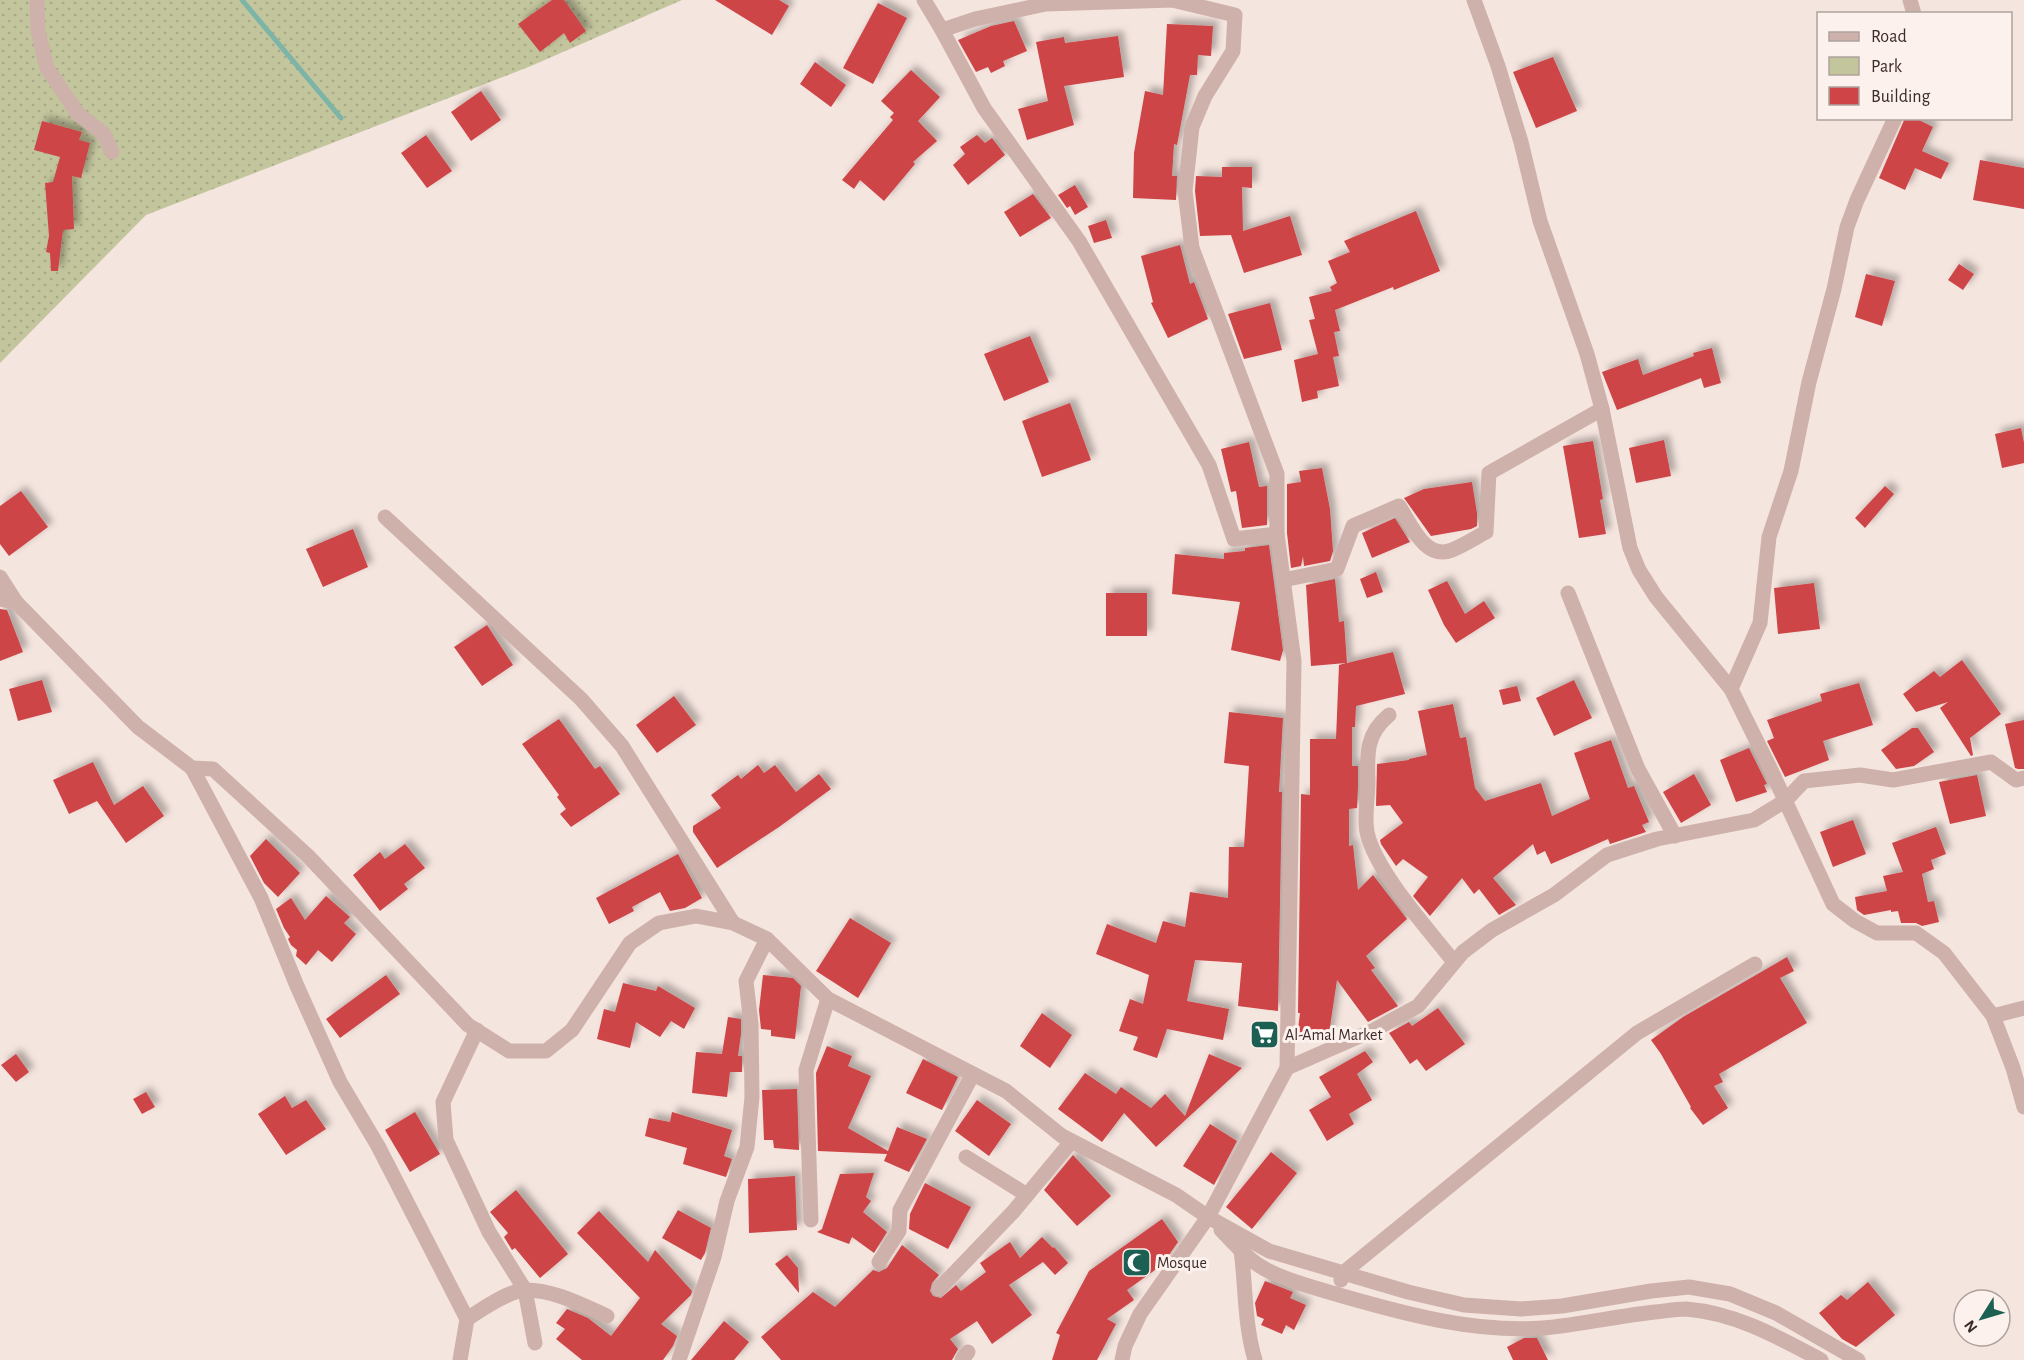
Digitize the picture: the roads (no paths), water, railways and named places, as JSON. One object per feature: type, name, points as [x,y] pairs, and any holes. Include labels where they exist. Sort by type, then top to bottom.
[{"type":"street","points":[[37,0],[38,31],[47,68],[78,114],[104,133],[112,152]]},
{"type":"street","points":[[924,0],[984,108],[1079,241],[1209,465],[1234,539],[1277,534]]},
{"type":"street","points":[[942,30],[975,19],[1046,4],[1172,0],[1236,7],[1233,51],[1205,96],[1192,127],[1185,191],[1192,248],[1277,474],[1277,534],[1294,661],[1287,1068],[1208,1217],[1140,1314],[1125,1346],[1122,1360]]},
{"type":"street","points":[[1474,0],[1498,66],[1521,142],[1540,221],[1587,354],[1602,409],[1630,548],[1639,570],[1656,597],[1731,689],[1833,904],[1855,921],[1877,933],[1916,933],[1944,952],[1993,1016],[2013,1068],[2024,1107]]},
{"type":"street","points":[[1731,689],[1760,623],[1769,537],[1791,471],[1809,382],[1834,289],[1847,227],[1894,120]]},
{"type":"street","points":[[1283,580],[1337,569],[1353,526],[1399,506],[1423,544],[1436,551],[1450,551],[1486,532],[1490,474],[1602,409]]},
{"type":"street","points":[[385,517],[581,699],[622,746],[733,923]]},
{"type":"street","points":[[0,577],[16,602],[138,727],[192,768],[261,898],[340,1082],[378,1146],[467,1319],[460,1360]]},
{"type":"street","points":[[1568,592],[1638,769],[1675,836]]},
{"type":"street","points":[[0,599],[16,602]]},
{"type":"street","points":[[1389,715],[1377,725],[1367,750],[1367,831],[1375,856],[1401,894],[1454,962]]},
{"type":"street","points":[[1287,1068],[1374,1030],[1418,1006],[1462,952],[1492,930],[1554,895],[1607,855],[1657,839],[1754,820],[1785,801],[1804,781],[1860,775],[1893,780],[1991,762],[2016,780],[2024,778]]},
{"type":"street","points":[[192,768],[213,769],[308,856],[468,1025],[509,1052],[546,1051],[572,1030],[630,943],[659,923],[696,916],[733,923],[767,939],[828,999],[1006,1091],[1071,1142],[1176,1195],[1208,1217],[1269,1251],[1408,1292],[1464,1305],[1521,1309],[1562,1306],[1689,1287],[1730,1294],[1776,1313],[1858,1360]]},
{"type":"street","points":[[678,1360],[714,1257],[727,1201],[747,1147],[752,1097],[751,1024],[746,981],[767,939]]},
{"type":"street","points":[[1337,1294],[1343,1273],[1637,1033],[1755,964]]},
{"type":"street","points":[[810,1220],[806,1070],[828,999]]},
{"type":"street","points":[[1993,1016],[2024,1008]]},
{"type":"street","points":[[477,1030],[443,1102],[446,1140],[489,1232],[525,1290],[535,1342]]},
{"type":"street","points":[[879,1262],[898,1231],[900,1210],[973,1074]]},
{"type":"street","points":[[939,1289],[1027,1195],[1071,1142]]},
{"type":"street","points":[[966,1157],[1027,1195]]},
{"type":"street","points":[[1208,1217],[1240,1250],[1264,1268],[1311,1287],[1396,1311],[1497,1328],[1542,1328],[1685,1309],[1720,1314],[1767,1330],[1821,1360]]},
{"type":"street","points":[[1240,1250],[1245,1277],[1244,1302],[1248,1337],[1255,1360]]},
{"type":"street","points":[[467,1319],[492,1302],[525,1290],[559,1296],[607,1316]]},
{"type":"waterway","points":[[242,0],[341,118]]},
{"type":"place","name":"Al-Amal Market","points":[[1264,1035]]},
{"type":"place","name":"Mosque","points":[[1136,1263]]}]
